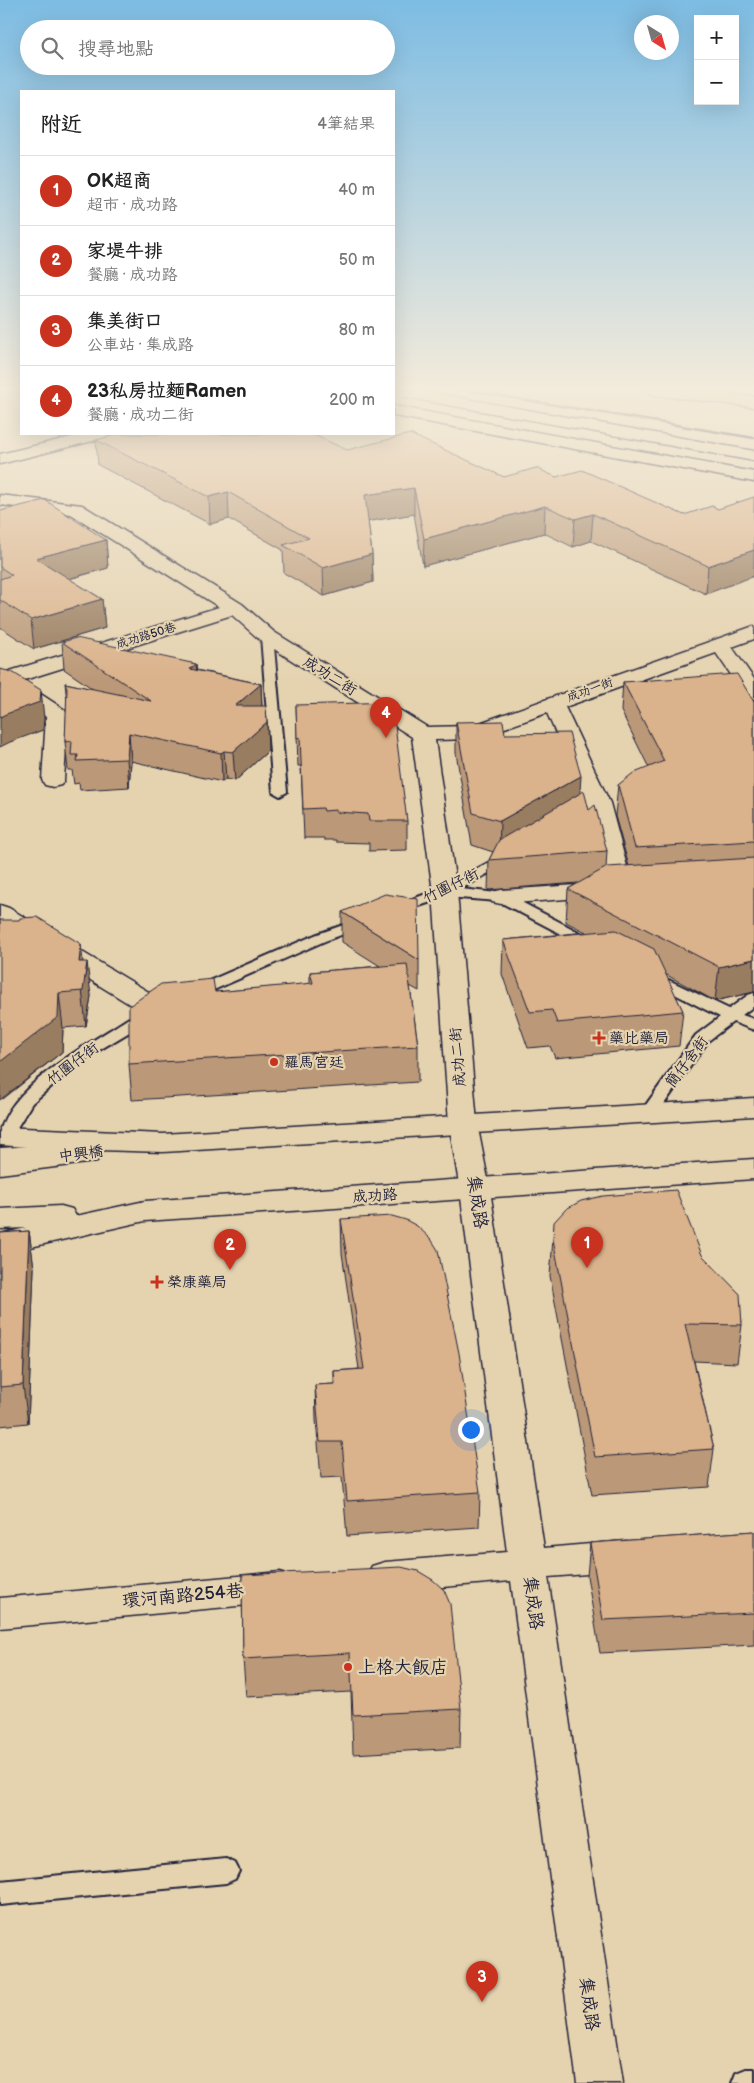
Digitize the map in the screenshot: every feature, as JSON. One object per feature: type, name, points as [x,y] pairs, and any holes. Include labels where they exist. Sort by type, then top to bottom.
[{"type":"street","name":"成功二街","points":[[0,500],[76,509],[235,608],[267,636],[423,734],[445,892],[463,1123]]},
{"type":"street","name":"成功路50巷","points":[[1,679],[235,608]]},
{"type":"street","name":"成功一街","points":[[423,734],[474,732],[754,632]]},
{"type":"street","points":[[720,644],[754,694]]},
{"type":"street","points":[[1,679],[57,714],[53,780]]},
{"type":"street","points":[[501,897],[631,889],[590,808],[553,703]]},
{"type":"street","points":[[6,921],[172,1002]]},
{"type":"street","points":[[1,1142],[58,1140],[163,1143],[754,1106]]},
{"type":"street","name":"集成路","points":[[463,1123],[475,1190],[600,2083]]},
{"type":"street","name":"中興橋","points":[[0,1166],[163,1143]]},
{"type":"street","name":"成功路","points":[[3,1226],[145,1211],[475,1190],[754,1169]]},
{"type":"street","points":[[348,1580],[658,1554]]},
{"type":"street","name":"環河南路254巷","points":[[0,1613],[308,1584]]},
{"type":"lane","points":[[267,636],[280,792]]},
{"type":"lane","name":"竹圍仔街","points":[[1,1142],[26,1100],[75,1058],[172,1002],[320,938],[445,892],[522,848]]},
{"type":"lane","points":[[445,892],[501,897],[603,951]]},
{"type":"lane","points":[[637,969],[705,1005],[754,1025]]},
{"type":"lane","name":"簡仔舍街","points":[[649,1113],[702,1038],[754,998]]},
{"type":"lane","points":[[0,1894],[226,1871]]},
{"type":"lane","points":[[746,2083],[754,2083]]},
{"type":"building","points":[[190,487],[621,487],[684,515],[712,506],[718,509],[754,497],[754,550],[708,566],[593,514],[575,519],[545,506],[424,539],[414,488],[365,495],[372,554],[323,568],[283,545],[309,538],[228,492],[209,497]]},
{"type":"building","points":[[45,500],[106,540],[36,558],[102,599],[31,620],[0,600],[0,579],[12,575],[0,567],[0,511]]},
{"type":"building","points":[[76,638],[196,664],[190,669],[261,684],[235,706],[266,706],[267,722],[233,752],[224,751],[221,753],[129,733],[127,759],[77,761],[78,755],[71,755],[72,741],[65,742],[67,687],[65,683],[151,701],[62,642]]},
{"type":"building","points":[[0,669],[12,672],[41,690],[40,702],[0,717]]},
{"type":"building","points":[[737,674],[754,702],[754,841],[635,848],[618,785],[632,774],[664,761],[623,682]]},
{"type":"building","points":[[392,702],[407,821],[369,821],[368,814],[336,812],[336,810],[324,811],[323,808],[303,809],[300,737],[297,738],[296,705]]},
{"type":"building","points":[[503,721],[505,734],[569,733],[581,776],[500,821],[473,813],[456,722]]},
{"type":"building","points":[[584,791],[589,810],[595,805],[607,851],[489,860],[499,840]]},
{"type":"building","points":[[754,858],[754,959],[719,967],[568,889],[607,867]]},
{"type":"building","points":[[385,894],[418,899],[419,960],[342,912]]},
{"type":"building","points":[[37,917],[81,944],[79,962],[87,962],[83,991],[59,993],[58,1017],[0,1062],[0,920],[19,920],[20,918]]},
{"type":"building","points":[[616,930],[654,949],[683,1011],[557,1023],[552,1010],[530,1012],[503,940]]},
{"type":"building","points":[[407,964],[418,1046],[129,1064],[129,1006],[161,984],[213,979],[215,992],[313,983],[310,972]]},
{"type":"building","points":[[676,1190],[702,1255],[740,1294],[742,1325],[685,1324],[714,1449],[595,1457],[553,1239],[554,1222],[566,1209],[581,1201],[603,1196]]},
{"type":"building","points":[[392,1216],[417,1226],[431,1239],[438,1250],[459,1353],[480,1492],[347,1501],[342,1442],[320,1442],[315,1385],[335,1384],[334,1371],[364,1369],[341,1219]]},
{"type":"building","points":[[29,1231],[23,1385],[0,1387],[0,1233]]},
{"type":"building","points":[[754,1531],[754,1613],[603,1620],[590,1543]]},
{"type":"building","name":"上格大飯店","points":[[401,1567],[418,1571],[433,1580],[444,1590],[450,1604],[461,1709],[353,1715],[350,1653],[243,1659],[242,1575]]},
{"type":"place","name":"23私房拉麵Ramen","points":[[386,738]]},
{"type":"place","name":"藥比藥局","points":[[599,1038]]},
{"type":"place","name":"羅馬宮廷","points":[[274,1062]]},
{"type":"place","name":"OK超商","points":[[587,1268]]},
{"type":"place","name":"家堤牛排","points":[[230,1270]]},
{"type":"place","name":"榮康藥局","points":[[157,1282]]},
{"type":"place","name":"上格大飯店","points":[[348,1667]]},
{"type":"place","name":"集美街口","points":[[482,2002]]}]
